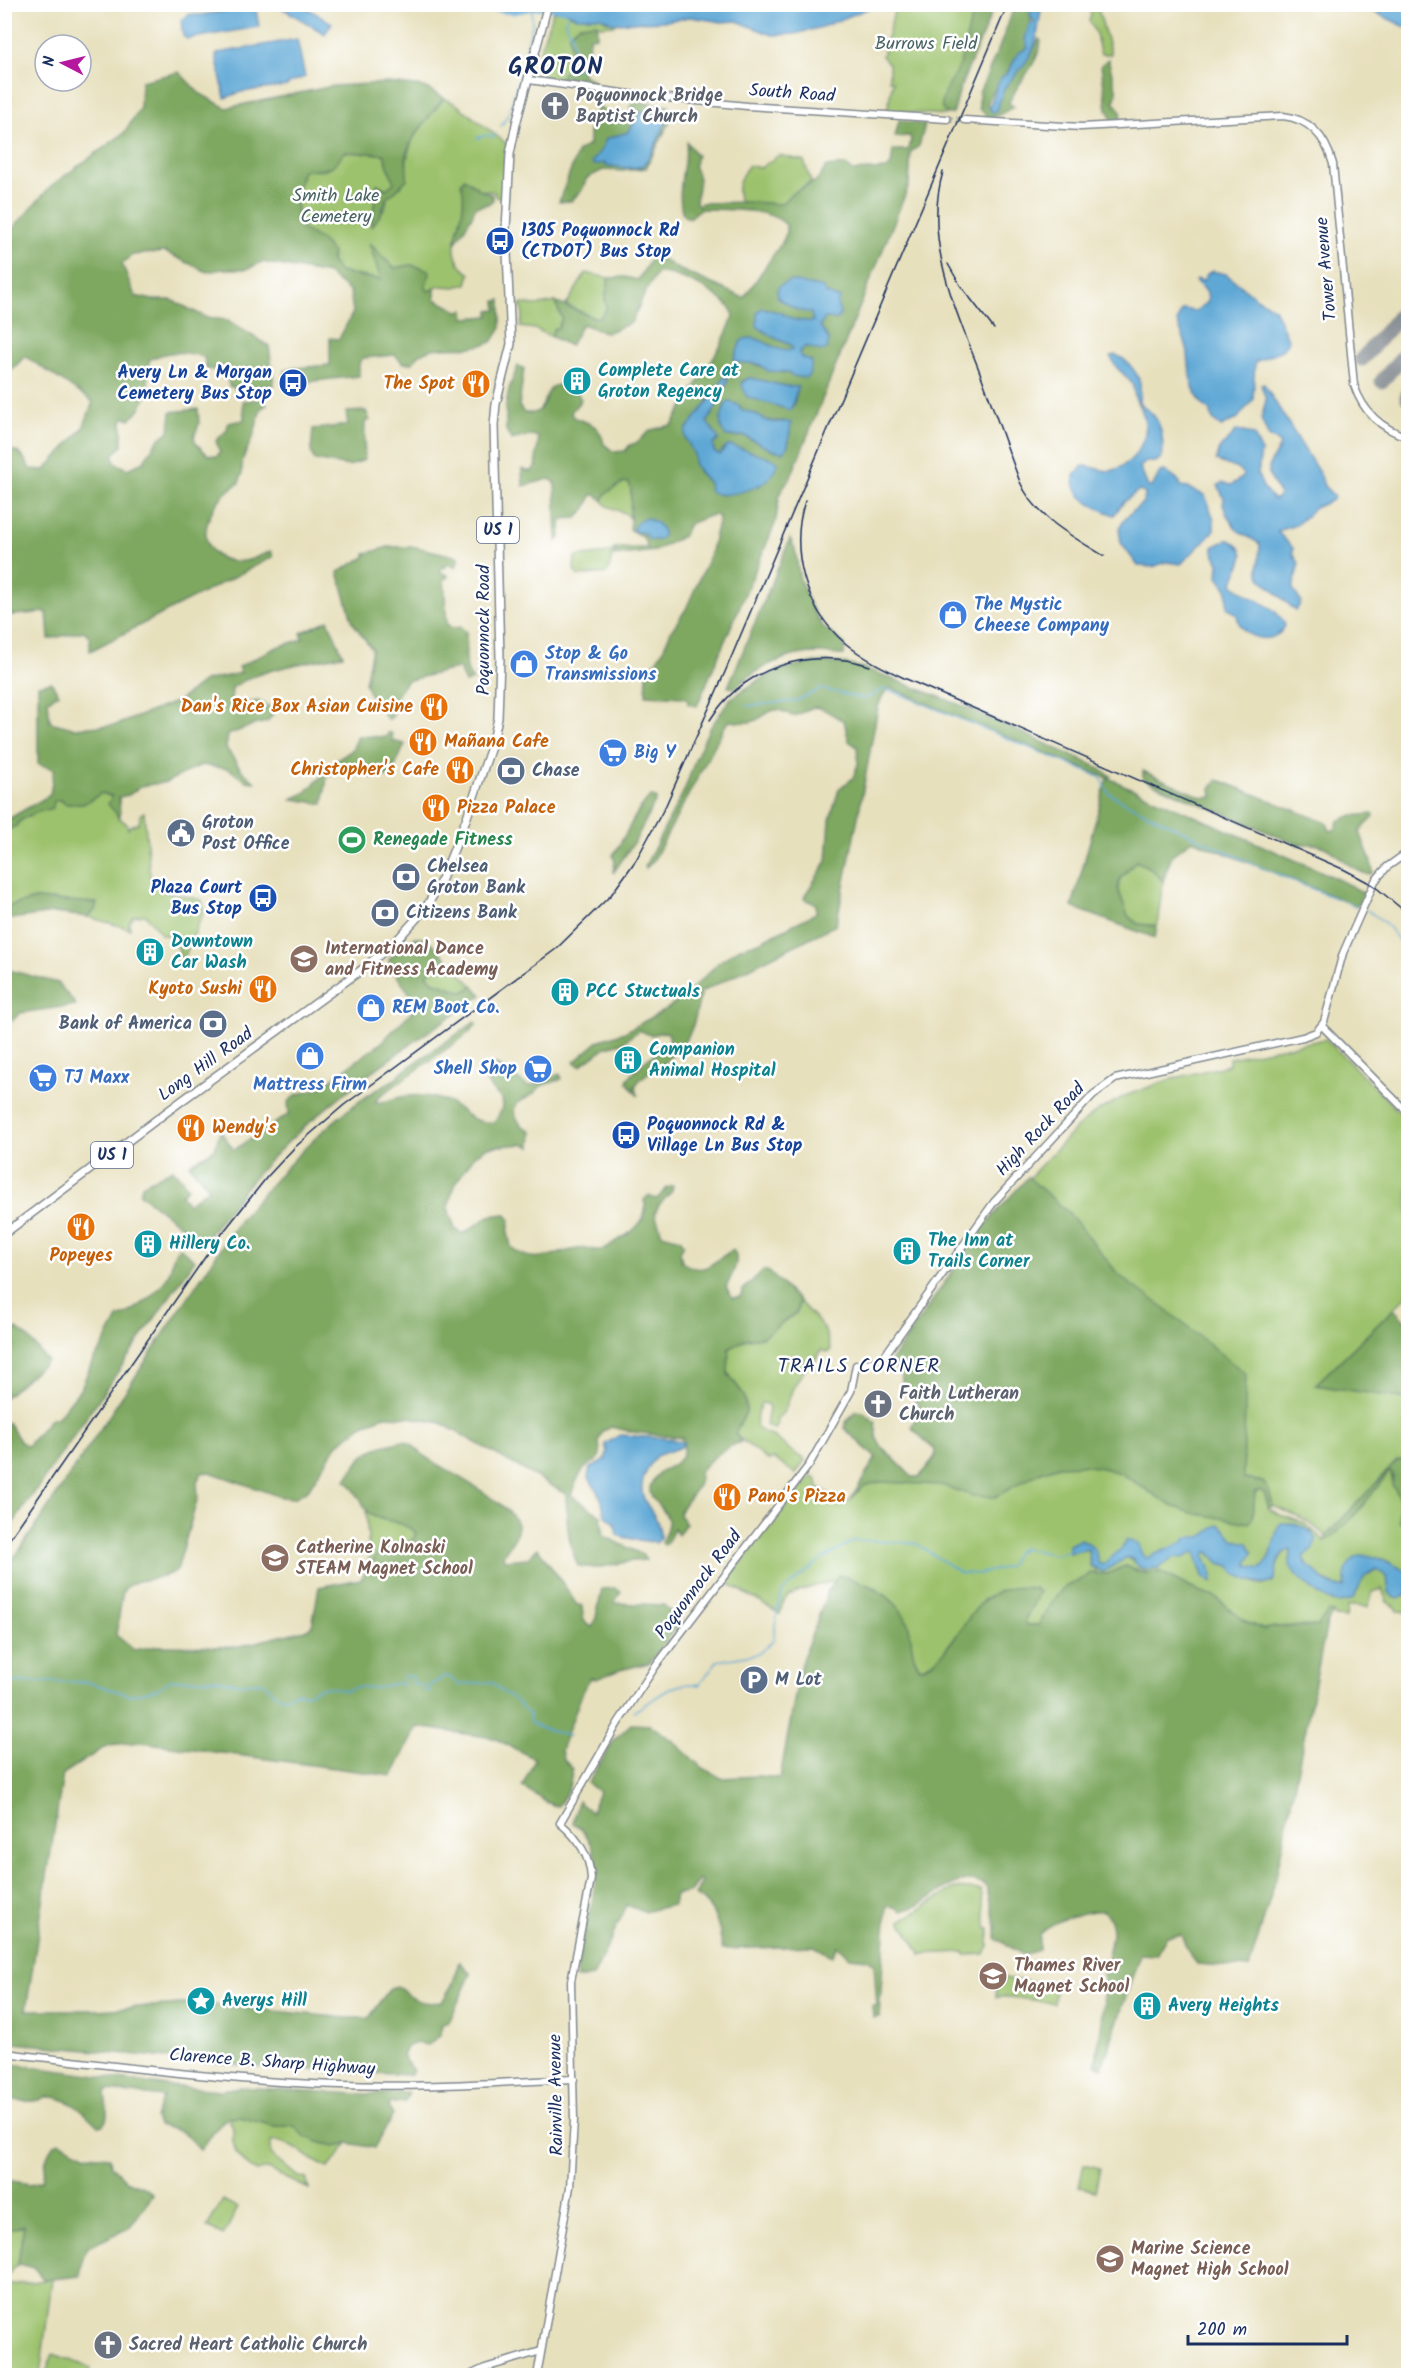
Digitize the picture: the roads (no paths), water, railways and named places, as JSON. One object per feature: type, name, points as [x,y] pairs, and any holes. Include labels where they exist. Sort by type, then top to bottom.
[{"type":"main road","name":"Poquonnock Road","points":[[420,915],[442,879],[467,818],[490,751],[498,718],[500,658],[494,418],[511,344],[506,235],[510,154],[547,8]]},
{"type":"main road","name":"South Road","points":[[529,80],[747,106],[947,119]]},
{"type":"main road","name":"Tower Avenue","points":[[964,120],[1081,127],[1292,117],[1315,130],[1329,151],[1333,164],[1354,385],[1361,402],[1374,418],[1396,433],[1408,437]]},
{"type":"main road","points":[[1408,852],[1393,861],[1381,873],[1362,908],[1341,956],[1327,1016],[1322,1026],[1408,1113]]},
{"type":"main road","name":"Long Hill Road","points":[[4,1234],[364,968],[397,940],[420,915]]},
{"type":"main road","name":"High Rock Road","points":[[856,1365],[876,1361],[885,1354],[994,1202],[1091,1097],[1106,1085],[1115,1079],[1132,1074],[1303,1037],[1314,1033],[1322,1026]]},
{"type":"main road","name":"Poquonnock Road","points":[[560,1823],[622,1717],[655,1667],[809,1465],[851,1391],[856,1365]]},
{"type":"main road","name":"Rainville Avenue","points":[[537,2376],[574,2154],[571,1981],[591,1873],[589,1862],[579,1842],[560,1823]]},
{"type":"main road","name":"Clarence B. Sharp Highway","points":[[4,2054],[294,2083],[407,2086],[505,2084],[574,2079]]},
{"type":"main road","points":[[468,2376],[485,2368],[541,2351]]},
{"type":"water","points":[[555,4],[877,5],[822,27],[795,34],[772,35],[737,21],[722,22],[690,17],[666,21],[613,23],[601,17],[576,17],[563,10],[553,11]]},
{"type":"water","points":[[266,5],[302,5],[332,23],[325,34],[282,8]]},
{"type":"water","points":[[1033,5],[1042,5],[1034,47],[1025,63],[1004,89],[995,112],[992,112],[989,108],[1001,78],[1009,71],[1018,53],[1028,48],[1025,39],[1030,23],[1035,23],[1030,15]]},
{"type":"water","points":[[1359,5],[1408,5],[1408,28]]},
{"type":"water","points":[[240,9],[256,10],[259,27],[187,39],[183,36],[181,20],[190,14],[200,15]]},
{"type":"water","points":[[297,39],[305,77],[287,86],[241,92],[225,98],[216,56],[218,53]]},
{"type":"water","points":[[642,111],[647,114],[665,115],[667,119],[655,146],[643,165],[631,168],[605,165],[605,163],[594,165],[592,162],[606,139],[628,132]]},
{"type":"water","points":[[1212,271],[1226,274],[1258,299],[1274,308],[1289,341],[1282,350],[1255,362],[1253,400],[1237,419],[1221,427],[1213,420],[1210,411],[1195,393],[1186,346],[1177,322],[1184,309],[1195,311],[1207,303],[1206,292],[1195,281],[1197,279],[1203,281]]},
{"type":"water","points":[[790,281],[823,288],[825,293],[840,299],[837,304],[840,314],[838,319],[825,318],[820,326],[829,340],[827,349],[820,351],[806,346],[799,352],[801,357],[812,362],[809,375],[805,378],[793,376],[787,372],[768,371],[759,364],[736,362],[734,359],[741,341],[748,338],[761,340],[780,349],[793,349],[791,345],[757,326],[757,313],[762,308],[781,313],[794,320],[813,322],[811,313],[797,310],[778,298],[779,286]]},
{"type":"water","points":[[1115,355],[1127,362],[1137,375],[1140,385],[1139,403],[1157,420],[1161,430],[1163,448],[1161,458],[1156,462],[1146,462],[1140,467],[1148,487],[1152,487],[1160,472],[1165,471],[1180,482],[1180,485],[1205,495],[1214,520],[1214,531],[1181,564],[1166,562],[1153,567],[1138,566],[1121,543],[1119,529],[1125,519],[1142,503],[1145,493],[1138,491],[1123,503],[1114,515],[1086,501],[1076,490],[1074,475],[1083,466],[1106,471],[1114,470],[1135,455],[1143,440],[1145,422],[1143,414],[1132,384],[1112,360],[1111,356]]},
{"type":"water","points":[[726,374],[727,382],[721,392],[722,398],[707,422],[719,439],[713,444],[714,452],[720,455],[727,446],[733,446],[773,459],[778,463],[771,476],[763,483],[731,494],[710,491],[709,483],[694,465],[694,454],[685,437],[686,430],[715,393]]},
{"type":"water","points":[[749,378],[798,387],[791,409],[747,397],[741,383]]},
{"type":"water","points":[[1264,384],[1321,476],[1324,486],[1334,496],[1333,500],[1316,507],[1296,525],[1277,531],[1293,548],[1293,554],[1299,563],[1293,589],[1301,602],[1296,611],[1260,578],[1258,570],[1260,544],[1237,530],[1227,515],[1218,485],[1222,483],[1231,485],[1242,478],[1243,474],[1240,471],[1216,460],[1221,446],[1230,439],[1235,431],[1239,431],[1254,435],[1261,451],[1258,475],[1263,487],[1273,499],[1279,495],[1269,472],[1270,464],[1280,444],[1269,438],[1261,419],[1266,400],[1261,385]]},
{"type":"water","points":[[726,403],[738,405],[743,411],[753,413],[767,421],[791,423],[788,445],[784,452],[772,450],[745,436],[726,436],[721,428],[721,420]]},
{"type":"water","points":[[647,518],[662,530],[663,536],[659,540],[650,540],[644,533],[633,531],[638,522]]},
{"type":"water","points":[[1228,539],[1237,544],[1243,555],[1233,584],[1269,607],[1281,618],[1285,625],[1275,636],[1260,638],[1252,636],[1240,624],[1237,615],[1227,607],[1227,589],[1218,577],[1219,563],[1213,547]]},
{"type":"water","points":[[620,1435],[671,1439],[684,1443],[681,1447],[656,1456],[642,1484],[642,1494],[659,1527],[660,1539],[656,1543],[617,1535],[615,1523],[605,1515],[601,1498],[588,1476],[590,1468],[605,1460],[607,1452],[605,1444]]},
{"type":"water","points":[[1282,1523],[1302,1527],[1314,1536],[1316,1540],[1313,1548],[1303,1557],[1305,1563],[1329,1584],[1344,1587],[1346,1570],[1353,1560],[1360,1556],[1376,1557],[1408,1572],[1408,1594],[1399,1599],[1393,1597],[1389,1592],[1387,1577],[1376,1569],[1365,1576],[1353,1599],[1337,1603],[1310,1588],[1298,1577],[1291,1567],[1290,1549],[1282,1555],[1278,1562],[1273,1582],[1266,1584],[1235,1574],[1231,1566],[1219,1563],[1209,1552],[1204,1554],[1213,1575],[1212,1582],[1203,1576],[1195,1552],[1183,1558],[1175,1557],[1163,1565],[1150,1569],[1139,1567],[1127,1557],[1103,1572],[1091,1566],[1088,1549],[1069,1553],[1069,1545],[1081,1539],[1093,1548],[1098,1563],[1103,1565],[1121,1549],[1127,1540],[1139,1544],[1141,1553],[1146,1558],[1182,1543],[1188,1537],[1201,1537],[1218,1525],[1224,1528],[1234,1540],[1248,1543],[1253,1553],[1247,1563],[1248,1566],[1260,1569],[1267,1562],[1279,1525]]},
{"type":"waterway","points":[[471,4],[512,10],[538,5],[566,8]]},
{"type":"waterway","points":[[521,71],[532,25],[532,6]]},
{"type":"waterway","points":[[569,13],[565,21],[567,28],[571,31],[577,71]]},
{"type":"waterway","points":[[501,126],[510,111],[518,82]]},
{"type":"waterway","points":[[477,138],[487,135],[493,137],[496,134]]},
{"type":"waterway","points":[[746,706],[796,701],[821,689],[865,699],[883,689],[895,692],[1100,777],[1109,793],[1120,800],[1267,870],[1357,906]]},
{"type":"waterway","points":[[1367,910],[1384,922],[1408,951]]},
{"type":"waterway","points":[[634,1711],[673,1688],[689,1684],[699,1685],[717,1661],[758,1654],[773,1641],[778,1606],[783,1591],[822,1559],[855,1540],[915,1543],[961,1573],[979,1574],[1009,1566],[1016,1552],[1023,1548],[1056,1555],[1070,1550]]},
{"type":"waterway","points":[[4,1682],[87,1682],[130,1695],[158,1689],[170,1680],[217,1679],[237,1684],[262,1682],[278,1696],[286,1697],[298,1692],[308,1694],[322,1688],[346,1691],[358,1687],[379,1688],[396,1683],[404,1685],[403,1678],[406,1675],[413,1677],[412,1683],[422,1685],[425,1691],[430,1691],[429,1686],[447,1675],[459,1685],[492,1682],[529,1713],[530,1722],[538,1727],[569,1736]]},
{"type":"tunnel","points":[[947,119],[964,120]]},
{"type":"railway","points":[[4,1547],[217,1240],[267,1177],[294,1148],[344,1105],[556,949],[611,895],[636,860],[666,805],[725,672],[1008,4]]},
{"type":"railway","points":[[943,172],[938,197],[937,222],[944,273],[1020,482],[1035,506],[1045,516],[1104,556]]},
{"type":"railway","points":[[948,264],[960,285],[994,329]]},
{"type":"railway","points":[[805,501],[800,520],[799,539],[804,578],[811,596],[831,629],[859,653],[904,678],[1345,870],[1373,885],[1408,914]]},
{"type":"railway","points":[[710,720],[724,701],[741,686],[760,674],[781,666],[802,660],[825,659],[870,666]]},
{"type":"place","name":"Poquonnock Bridge Baptist Church","points":[[555,106]]},
{"type":"place","name":"1305 Poquonnock Rd (CTDOT) Bus Stop","points":[[500,241]]},
{"type":"place","name":"Complete Care at Groton Regency","points":[[577,381]]},
{"type":"place","name":"Avery Ln & Morgan Cemetery Bus Stop","points":[[293,383]]},
{"type":"place","name":"The Spot","points":[[476,384]]},
{"type":"place","name":"The Mystic Cheese Company","points":[[953,615]]},
{"type":"place","name":"Stop & Go Transmissions","points":[[524,664]]},
{"type":"place","name":"Dan's Rice Box Asian Cuisine","points":[[434,707]]},
{"type":"place","name":"Mañana Cafe","points":[[423,742]]},
{"type":"place","name":"Big Y","points":[[613,753]]},
{"type":"place","name":"Christopher's Cafe","points":[[460,770]]},
{"type":"place","name":"Chase","points":[[511,771]]},
{"type":"place","name":"Pizza Palace","points":[[436,808]]},
{"type":"place","name":"Groton Post Office","points":[[181,833]]},
{"type":"place","name":"Renegade Fitness","points":[[352,840]]},
{"type":"place","name":"Chelsea Groton Bank","points":[[406,877]]},
{"type":"place","name":"Plaza Court Bus Stop","points":[[263,898]]},
{"type":"place","name":"Citizens Bank","points":[[385,913]]},
{"type":"place","name":"Downtown Car Wash","points":[[150,952]]},
{"type":"place","name":"International Dance and Fitness Academy","points":[[304,959]]},
{"type":"place","name":"Kyoto Sushi","points":[[263,989]]},
{"type":"place","name":"PCC Stuctuals","points":[[565,992]]},
{"type":"place","name":"REM Boot Co.","points":[[371,1008]]},
{"type":"place","name":"Bank of America","points":[[213,1024]]},
{"type":"place","name":"Mattress Firm","points":[[310,1056]]},
{"type":"place","name":"Companion Animal Hospital","points":[[628,1060]]},
{"type":"place","name":"Shell Shop","points":[[538,1069]]},
{"type":"place","name":"TJ Maxx","points":[[43,1078]]},
{"type":"place","name":"Wendy's","points":[[191,1128]]},
{"type":"place","name":"Poquonnock Rd & Village Ln Bus Stop","points":[[626,1135]]},
{"type":"place","name":"Popeyes","points":[[81,1227]]},
{"type":"place","name":"Hillery Co.","points":[[148,1244]]},
{"type":"place","name":"The Inn at Trails Corner","points":[[907,1251]]},
{"type":"place","name":"Faith Lutheran Church","points":[[878,1404]]},
{"type":"place","name":"Pano's Pizza","points":[[727,1497]]},
{"type":"place","name":"Catherine Kolnaski STEAM Magnet School","points":[[275,1558]]},
{"type":"place","name":"M Lot","points":[[754,1680]]},
{"type":"place","name":"Thames River Magnet School","points":[[993,1976]]},
{"type":"place","name":"Averys Hill","points":[[201,2001]]},
{"type":"place","name":"Avery Heights","points":[[1147,2006]]},
{"type":"place","name":"Marine Science Magnet High School","points":[[1110,2259]]},
{"type":"place","name":"Sacred Heart Catholic Church","points":[[108,2345]]},
{"type":"district","name":"GROTON","points":[[556,67]]},
{"type":"district","name":"TRAILS CORNER","points":[[859,1367]]},
{"type":"park label","name":"Burrows Field","points":[[926,44]]},
{"type":"park label","name":"Smith Lake Cemetery","points":[[336,206]]}]
